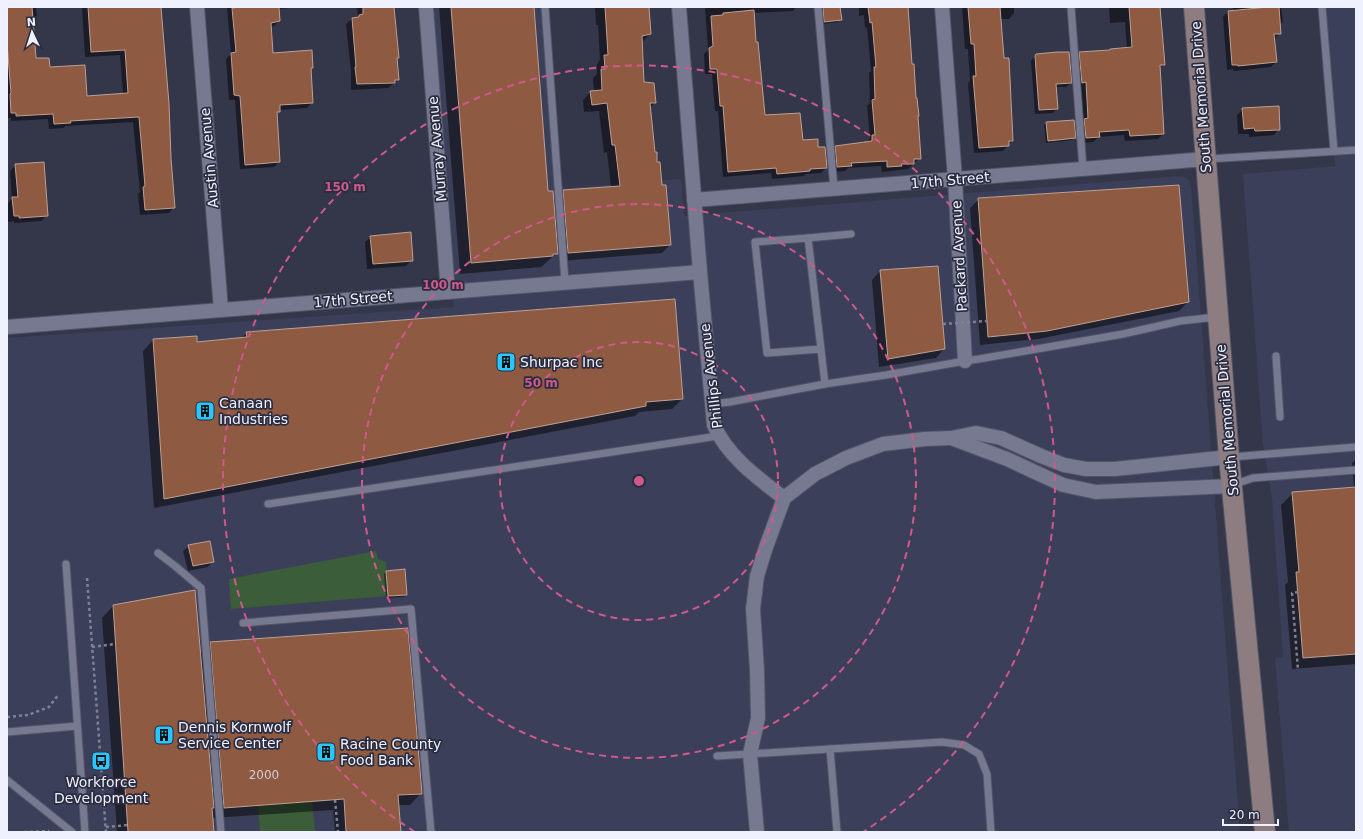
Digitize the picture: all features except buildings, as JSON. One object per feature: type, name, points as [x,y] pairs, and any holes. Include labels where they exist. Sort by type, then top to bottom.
[{"type":"main road","name":"South Memorial Drive","points":[[1194,7],[1229,457],[1265,832]]},
{"type":"street","name":"Austin Avenue","points":[[197,7],[221,310]]},
{"type":"street","name":"Murray Avenue","points":[[426,7],[448,292]]},
{"type":"street","name":"Phillips Avenue","points":[[679,7],[714,426],[718,436],[728,449],[760,479],[784,498]]},
{"type":"street","name":"Packard Avenue","points":[[942,7],[955,179],[965,361]]},
{"type":"street","name":"17th Street","points":[[694,200],[1206,159]]},
{"type":"street","name":"17th Street","points":[[7,327],[700,272]]},
{"type":"street","points":[[757,832],[750,754],[758,718],[753,608],[757,576],[766,546],[784,498],[815,474],[846,458],[883,444],[925,439],[951,438],[976,433],[1001,438],[1064,465],[1086,469],[1115,469],[1229,457]]},
{"type":"street","points":[[951,438],[1007,459],[1063,485],[1096,492],[1232,486]]},
{"type":"lane","points":[[545,7],[565,282]]},
{"type":"lane","points":[[818,7],[834,189]]},
{"type":"lane","points":[[1072,7],[1083,169]]},
{"type":"lane","points":[[1322,7],[1334,151]]},
{"type":"lane","points":[[1206,159],[1356,150]]},
{"type":"lane","points":[[820,349],[767,353],[756,242],[851,234]]},
{"type":"lane","points":[[808,238],[825,384]]},
{"type":"lane","points":[[712,404],[825,384],[886,376],[1123,334],[1180,321],[1218,317]]},
{"type":"lane","points":[[1276,356],[1280,417]]},
{"type":"lane","points":[[268,504],[718,436]]},
{"type":"lane","points":[[1229,457],[1356,447]]},
{"type":"lane","points":[[1232,486],[1253,478],[1356,470]]},
{"type":"lane","points":[[158,553],[201,588],[221,832]]},
{"type":"lane","points":[[66,564],[85,832]]},
{"type":"lane","points":[[243,623],[411,609],[431,832]]},
{"type":"lane","points":[[7,732],[77,726]]},
{"type":"lane","points":[[717,756],[942,742],[964,745],[979,754],[987,774],[991,832]]},
{"type":"lane","points":[[830,749],[837,832]]},
{"type":"lane","points":[[7,780],[72,832]]},
{"type":"path","points":[[943,324],[987,321]]},
{"type":"path","points":[[87,578],[106,832]]},
{"type":"path","points":[[1298,592],[1292,593],[1298,670]]},
{"type":"path","points":[[92,647],[115,644]]},
{"type":"path","points":[[7,717],[28,715],[49,707],[59,694]]},
{"type":"path","points":[[335,800],[338,832]]},
{"type":"path","points":[[106,827],[128,825]]},
{"type":"path","points":[[24,832],[50,830]]},
{"type":"shaded area","points":[[432,7],[541,7],[555,189],[681,179],[684,216],[1181,176],[1189,180],[1191,186],[1240,832],[7,832],[7,338],[454,307]]},
{"type":"shaded area","points":[[1322,7],[1356,7],[1356,832],[1289,832],[1275,658],[1283,657],[1272,498],[1263,444],[1243,174],[1335,166]]},
{"type":"green space","points":[[376,551],[378,559],[386,562],[388,596],[231,609],[229,579]]},
{"type":"green space","points":[[312,801],[315,832],[260,832],[258,805]]},
{"type":"place","name":"Shurpac Inc","points":[[506,362]]},
{"type":"place","name":"Canaan Industries","points":[[205,411]]},
{"type":"place","name":"Dennis Kornwolf Service Center","points":[[164,735]]},
{"type":"place","name":"Racine County Food Bank","points":[[326,752]]},
{"type":"place","name":"Workforce Development","points":[[101,761]]}]
